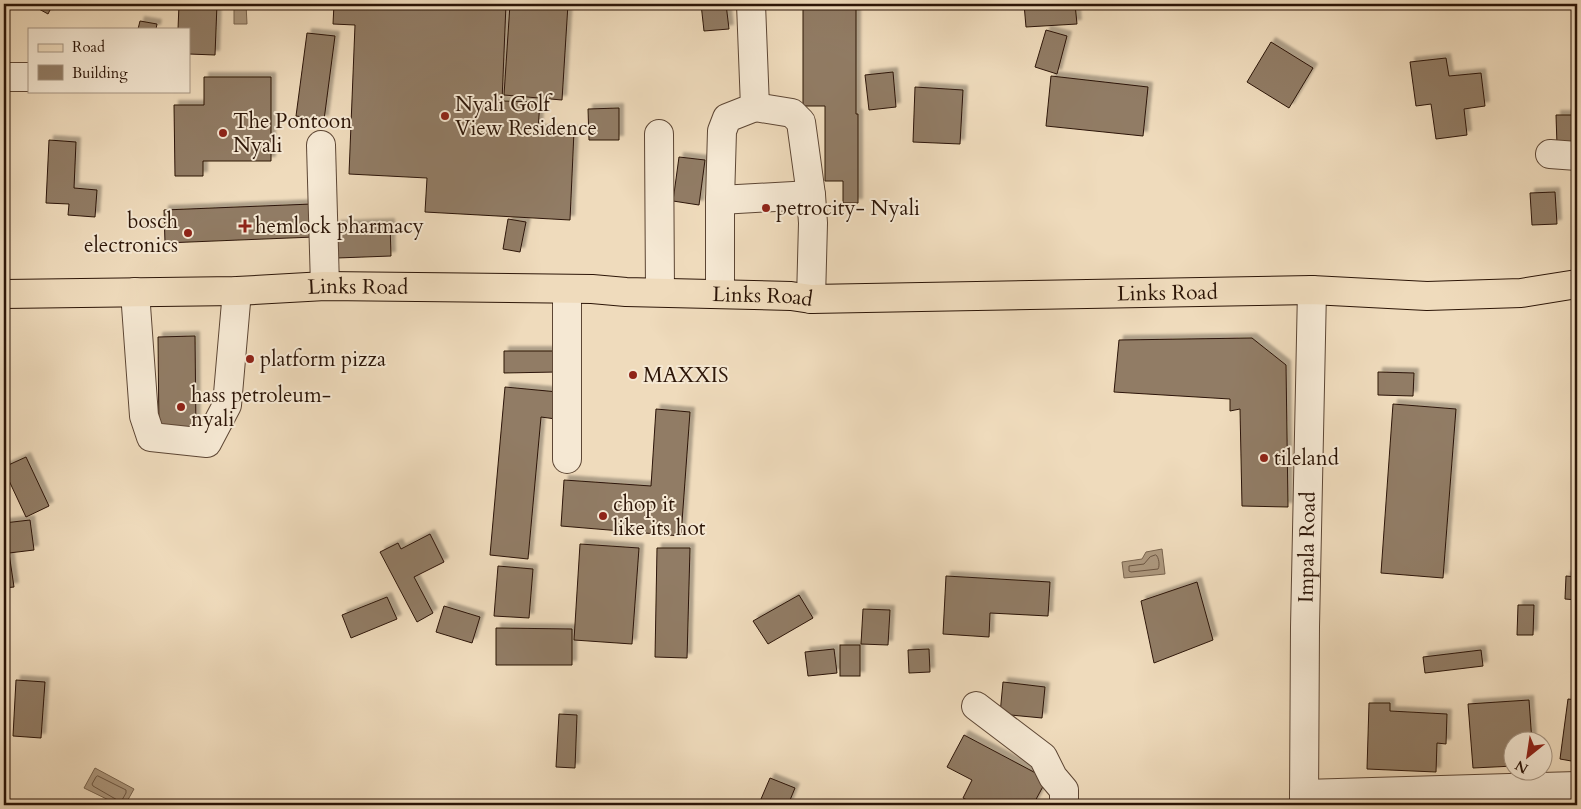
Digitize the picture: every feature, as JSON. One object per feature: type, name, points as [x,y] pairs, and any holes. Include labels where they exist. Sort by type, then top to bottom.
[{"type":"main road","points":[[1522,293],[1577,284]]},
{"type":"main road","name":"Links Road","points":[[4,294],[238,291],[325,286],[660,292],[791,296],[811,299],[1312,290],[1427,296],[1522,293]]},
{"type":"main road","points":[[1522,293],[1577,302]]},
{"type":"street","points":[[752,4],[756,107]]},
{"type":"street","points":[[4,76],[28,77]]},
{"type":"street","points":[[720,294],[722,131],[727,118],[756,107],[792,113],[801,122],[813,223],[811,299]]},
{"type":"street","points":[[659,134],[660,292]]},
{"type":"street","points":[[322,145],[325,286]]},
{"type":"street","points":[[1550,154],[1577,156]]},
{"type":"street","points":[[720,200],[811,195]]},
{"type":"street","points":[[567,290],[567,459]]},
{"type":"street","name":"Impala Road","points":[[1304,799],[1305,617],[1312,290]]},
{"type":"street","points":[[135,292],[144,416],[152,437],[207,443],[227,405],[238,291]]},
{"type":"street","points":[[976,706],[1043,758],[1053,777],[1064,790],[1064,805]]},
{"type":"street","points":[[1304,799],[1435,798],[1577,786]]},
{"type":"water","points":[[234,4],[246,4],[247,24],[234,24]]},
{"type":"water","points":[[1162,549],[1165,574],[1124,578],[1122,562],[1142,559],[1146,552]]},
{"type":"water","points":[[95,768],[134,789],[125,805],[119,805],[84,788]]},
{"type":"building","points":[[30,4],[53,4],[48,14]]},
{"type":"building","points":[[179,4],[217,4],[215,55],[190,54],[190,28],[178,28]]},
{"type":"building","name":"Nyali Golf View Residence","points":[[334,4],[506,4],[502,101],[540,102],[538,129],[574,131],[570,220],[425,212],[427,178],[349,174],[355,25],[333,24]]},
{"type":"building","points":[[510,4],[568,4],[562,100],[504,95]]},
{"type":"building","points":[[701,4],[726,4],[729,29],[704,31]]},
{"type":"building","points":[[803,4],[856,4],[858,203],[843,203],[843,181],[825,181],[825,106],[803,106]]},
{"type":"building","points":[[1024,4],[1075,4],[1077,24],[1026,27]]},
{"type":"building","points":[[140,21],[157,24],[156,28],[138,28]]},
{"type":"building","points":[[1046,30],[1067,36],[1057,74],[1035,67]]},
{"type":"building","points":[[307,33],[335,36],[324,120],[296,116]]},
{"type":"building","points":[[1271,42],[1313,68],[1289,108],[1247,82]]},
{"type":"building","points":[[1446,58],[1449,76],[1481,73],[1485,106],[1464,109],[1467,135],[1436,139],[1431,104],[1416,106],[1410,62]]},
{"type":"building","points":[[893,72],[896,107],[869,110],[865,75]]},
{"type":"building","points":[[1051,76],[1148,87],[1143,136],[1046,126]]},
{"type":"building","name":"The Pontoon Nyali","points":[[204,77],[271,77],[271,161],[203,161],[203,176],[175,176],[174,105],[204,105]]},
{"type":"building","points":[[915,87],[963,90],[960,144],[913,142]]},
{"type":"building","points":[[619,108],[619,140],[589,140],[588,109]]},
{"type":"building","points":[[1556,115],[1577,115],[1577,144],[1557,145]]},
{"type":"building","points":[[49,140],[76,142],[74,188],[97,190],[95,217],[68,215],[69,204],[46,203]]},
{"type":"building","points":[[679,157],[705,160],[699,205],[673,201]]},
{"type":"building","points":[[1555,192],[1557,224],[1532,225],[1530,193]]},
{"type":"building","points":[[312,204],[314,237],[165,243],[164,210]]},
{"type":"building","points":[[508,219],[526,222],[520,252],[503,249]]},
{"type":"building","points":[[390,223],[391,256],[337,258],[336,225]]},
{"type":"building","points":[[195,336],[196,434],[159,434],[158,337]]},
{"type":"building","name":"tileland","points":[[1252,338],[1286,365],[1288,507],[1242,506],[1240,409],[1230,411],[1230,399],[1114,392],[1119,340]]},
{"type":"building","points":[[504,351],[557,351],[557,372],[504,373]]},
{"type":"building","points":[[1378,372],[1414,373],[1413,396],[1378,395]]},
{"type":"building","points":[[505,387],[558,392],[556,419],[541,417],[528,559],[490,555]]},
{"type":"building","points":[[1393,404],[1456,409],[1443,578],[1381,573]]},
{"type":"building","points":[[656,409],[690,412],[681,536],[561,526],[564,480],[651,486]]},
{"type":"building","points":[[26,457],[49,506],[26,517],[4,467]]},
{"type":"building","points":[[30,520],[34,550],[9,553],[14,587],[4,588],[4,523]]},
{"type":"building","points":[[430,534],[444,562],[414,577],[433,613],[417,622],[380,552],[398,543],[401,549]]},
{"type":"building","points":[[580,544],[639,548],[632,644],[574,640]]},
{"type":"building","points":[[657,548],[690,548],[687,658],[655,657]]},
{"type":"building","points":[[498,566],[533,569],[529,618],[494,616]]},
{"type":"building","points":[[946,576],[1050,582],[1048,616],[990,613],[989,637],[943,634]]},
{"type":"building","points":[[1566,576],[1577,577],[1577,600],[1565,599]]},
{"type":"building","points":[[1197,582],[1213,640],[1154,663],[1141,601]]},
{"type":"building","points":[[799,595],[813,618],[768,644],[753,621]]},
{"type":"building","points":[[387,597],[397,619],[351,638],[342,615]]},
{"type":"building","points":[[1518,605],[1534,605],[1533,635],[1517,635]]},
{"type":"building","points":[[444,606],[480,617],[472,643],[436,632]]},
{"type":"building","points":[[863,609],[890,610],[888,645],[861,644]]},
{"type":"building","points":[[496,628],[572,629],[572,665],[496,665]]},
{"type":"building","points":[[840,645],[860,645],[860,676],[840,676]]},
{"type":"building","points":[[834,649],[837,673],[808,676],[805,652]]},
{"type":"building","points":[[929,649],[930,672],[909,673],[908,650]]},
{"type":"building","points":[[1481,650],[1483,666],[1425,673],[1423,657]]},
{"type":"building","points":[[16,680],[45,682],[41,738],[13,736]]},
{"type":"building","points":[[1003,682],[1045,687],[1042,718],[1000,714]]},
{"type":"building","points":[[1568,699],[1577,700],[1577,762],[1560,759]]},
{"type":"building","points":[[1529,700],[1531,732],[1504,732],[1504,766],[1473,768],[1468,704]]},
{"type":"building","points":[[1369,703],[1390,703],[1390,711],[1447,714],[1446,744],[1437,743],[1436,772],[1367,769]]},
{"type":"building","points":[[559,714],[577,715],[575,768],[556,767]]},
{"type":"building","points":[[964,735],[1047,779],[1033,805],[977,805],[963,798],[972,780],[947,767]]},
{"type":"building","points":[[770,778],[795,788],[788,805],[777,805],[761,799]]},
{"type":"place","name":"Nyali Golf View Residence","points":[[445,116]]},
{"type":"place","name":"The Pontoon Nyali","points":[[223,133]]},
{"type":"place","name":"petrocity- Nyali","points":[[766,208]]},
{"type":"place","name":"hemlock pharmacy","points":[[245,226]]},
{"type":"place","name":"bosch electronics","points":[[188,233]]},
{"type":"place","name":"platform pizza","points":[[250,359]]},
{"type":"place","name":"MAXXIS","points":[[633,375]]},
{"type":"place","name":"hass petroleum- nyali","points":[[181,407]]},
{"type":"place","name":"tileland","points":[[1264,458]]},
{"type":"place","name":"chop it like its hot","points":[[603,516]]}]
